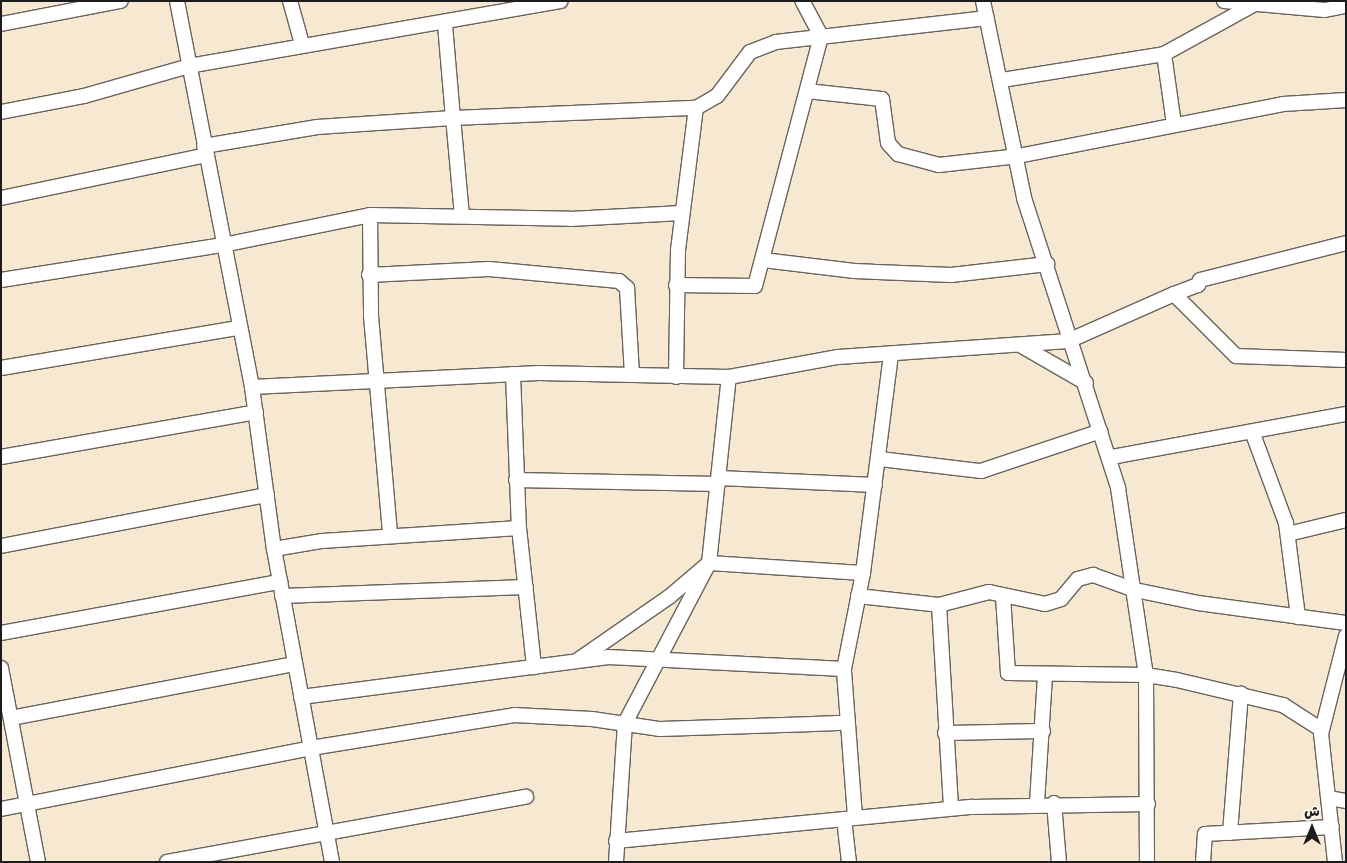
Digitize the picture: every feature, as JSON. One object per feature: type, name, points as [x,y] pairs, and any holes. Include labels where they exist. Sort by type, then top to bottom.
[{"type":"street","points":[[1,24],[122,1]]},
{"type":"street","points":[[177,1],[237,328],[252,387],[274,549],[332,862]]},
{"type":"street","points":[[290,1],[302,44]]},
{"type":"street","points":[[1,112],[84,96],[189,66],[302,44],[445,24],[560,1]]},
{"type":"street","points":[[676,285],[752,288],[763,260],[821,36],[802,1]]},
{"type":"street","points":[[983,1],[1018,156],[1024,198],[1047,264],[1068,341],[1086,383],[1111,457],[1135,590],[1146,675],[1147,862]]},
{"type":"street","points":[[1224,1],[1325,10],[1346,6]]},
{"type":"street","points":[[1002,80],[1164,54],[1259,4]]},
{"type":"street","points":[[1,198],[205,150],[317,127],[453,118],[696,108],[717,96],[750,52],[776,42],[987,18]]},
{"type":"street","points":[[445,24],[462,216]]},
{"type":"street","points":[[1164,54],[1174,124]]},
{"type":"street","points":[[807,91],[882,99],[888,143],[898,154],[917,162],[938,165],[1018,156],[1174,124],[1306,101],[1346,100]]},
{"type":"street","points":[[676,377],[676,285],[682,213],[696,108]]},
{"type":"street","points":[[1,280],[223,245],[370,215],[570,218],[682,213]]},
{"type":"street","points":[[370,215],[369,275],[390,535]]},
{"type":"street","points":[[252,387],[377,378],[513,374],[729,377],[838,357],[1068,341],[1174,294],[1198,286],[1200,280],[1346,243]]},
{"type":"street","points":[[763,260],[854,272],[951,275],[1047,264]]},
{"type":"street","points":[[369,275],[489,269],[618,281],[627,288],[632,375]]},
{"type":"street","points":[[1174,294],[1236,356],[1346,360]]},
{"type":"street","points":[[1,368],[237,328]]},
{"type":"street","points":[[1020,345],[1086,383]]},
{"type":"street","points":[[848,862],[849,818],[844,668],[862,573],[880,459],[891,354]]},
{"type":"street","points":[[513,374],[518,528],[534,667]]},
{"type":"street","points":[[616,862],[625,723],[709,563],[729,377]]},
{"type":"street","points":[[1,457],[256,412]]},
{"type":"street","points":[[1111,457],[1253,434],[1346,414]]},
{"type":"street","points":[[880,459],[981,471],[1101,431]]},
{"type":"street","points":[[1253,434],[1288,534],[1298,617]]},
{"type":"street","points":[[516,480],[719,481],[875,485]]},
{"type":"street","points":[[1,546],[267,496]]},
{"type":"street","points":[[1288,534],[1346,520]]},
{"type":"street","points":[[274,549],[390,535],[518,528]]},
{"type":"street","points":[[577,661],[676,593],[709,563],[862,573]]},
{"type":"street","points":[[858,596],[938,604],[975,592],[1054,603],[1078,579],[1093,575],[1135,590],[1346,623]]},
{"type":"street","points":[[1,633],[281,589],[526,587]]},
{"type":"street","points":[[1003,596],[1006,671],[1045,676],[1146,675],[1241,693],[1283,705],[1322,730]]},
{"type":"street","points":[[938,604],[951,808]]},
{"type":"street","points":[[1335,862],[1322,730],[1346,636]]},
{"type":"street","points":[[301,697],[577,661],[660,659],[844,668]]},
{"type":"street","points":[[11,718],[295,664]]},
{"type":"street","points":[[1,668],[38,862]]},
{"type":"street","points":[[1037,803],[1045,676]]},
{"type":"street","points":[[1230,833],[1241,693]]},
{"type":"street","points":[[1,809],[311,748],[514,715],[705,729],[845,723]]},
{"type":"street","points":[[945,733],[1043,731]]},
{"type":"street","points":[[167,862],[526,797]]},
{"type":"street","points":[[1329,798],[1346,801]]},
{"type":"street","points":[[616,841],[951,808],[1037,803],[1148,804]]},
{"type":"street","points":[[1054,803],[1060,862]]},
{"type":"street","points":[[1203,862],[1203,835],[1332,827]]}]
